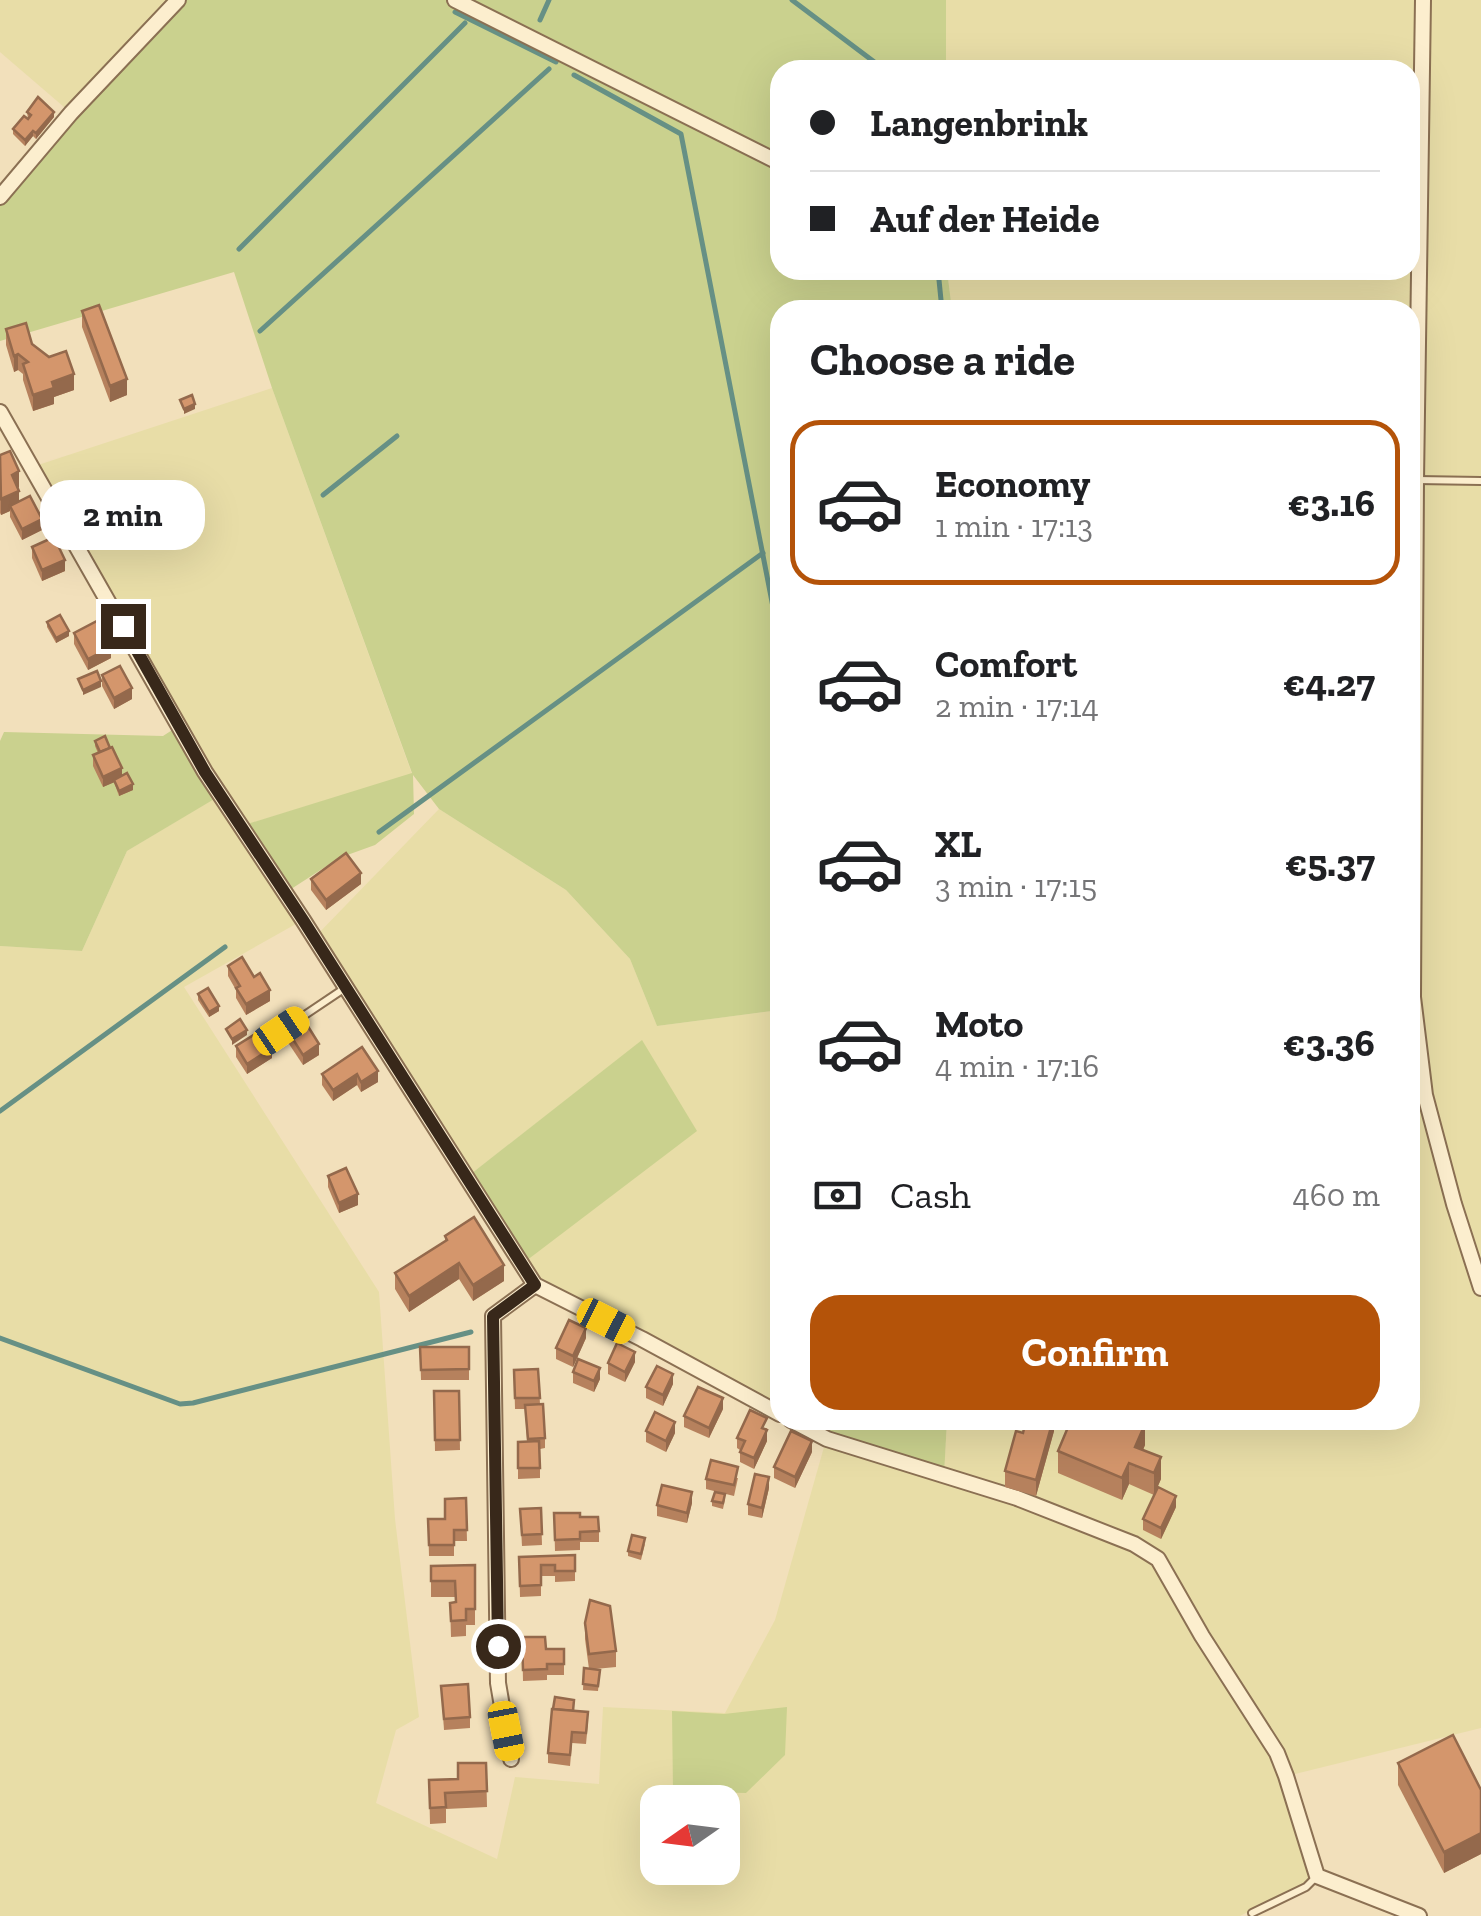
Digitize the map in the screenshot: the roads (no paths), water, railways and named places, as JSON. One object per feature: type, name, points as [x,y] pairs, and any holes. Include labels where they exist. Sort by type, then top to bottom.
[{"type":"street","points":[[0,197],[71,113],[178,0]]},
{"type":"street","points":[[454,0],[770,158]]},
{"type":"street","points":[[1420,92],[1423,0]]},
{"type":"street","points":[[0,412],[205,772],[535,1285],[770,1409]]},
{"type":"street","points":[[1420,1055],[1425,1096],[1481,1288]]},
{"type":"street","points":[[511,1759],[498,1683],[493,1316],[535,1285]]},
{"type":"street","points":[[810,1430],[827,1439],[1017,1498],[1134,1544],[1158,1559],[1277,1753],[1317,1876],[1418,1916]]},
{"type":"lane","points":[[1420,480],[1481,481]]},
{"type":"lane","points":[[281,1031],[346,987]]},
{"type":"lane","points":[[1252,1914],[1306,1887],[1317,1876]]},
{"type":"waterway","points":[[540,20],[549,0]]},
{"type":"waterway","points":[[792,0],[872,60]]},
{"type":"waterway","points":[[455,12],[556,62]]},
{"type":"waterway","points":[[239,249],[465,23]]},
{"type":"waterway","points":[[260,331],[549,69]]},
{"type":"waterway","points":[[574,75],[681,134],[770,592]]},
{"type":"waterway","points":[[939,280],[941,300]]},
{"type":"waterway","points":[[323,495],[397,436]]},
{"type":"waterway","points":[[379,832],[763,553]]},
{"type":"waterway","points":[[0,1111],[225,947]]},
{"type":"waterway","points":[[0,1338],[180,1404],[471,1332]]}]
